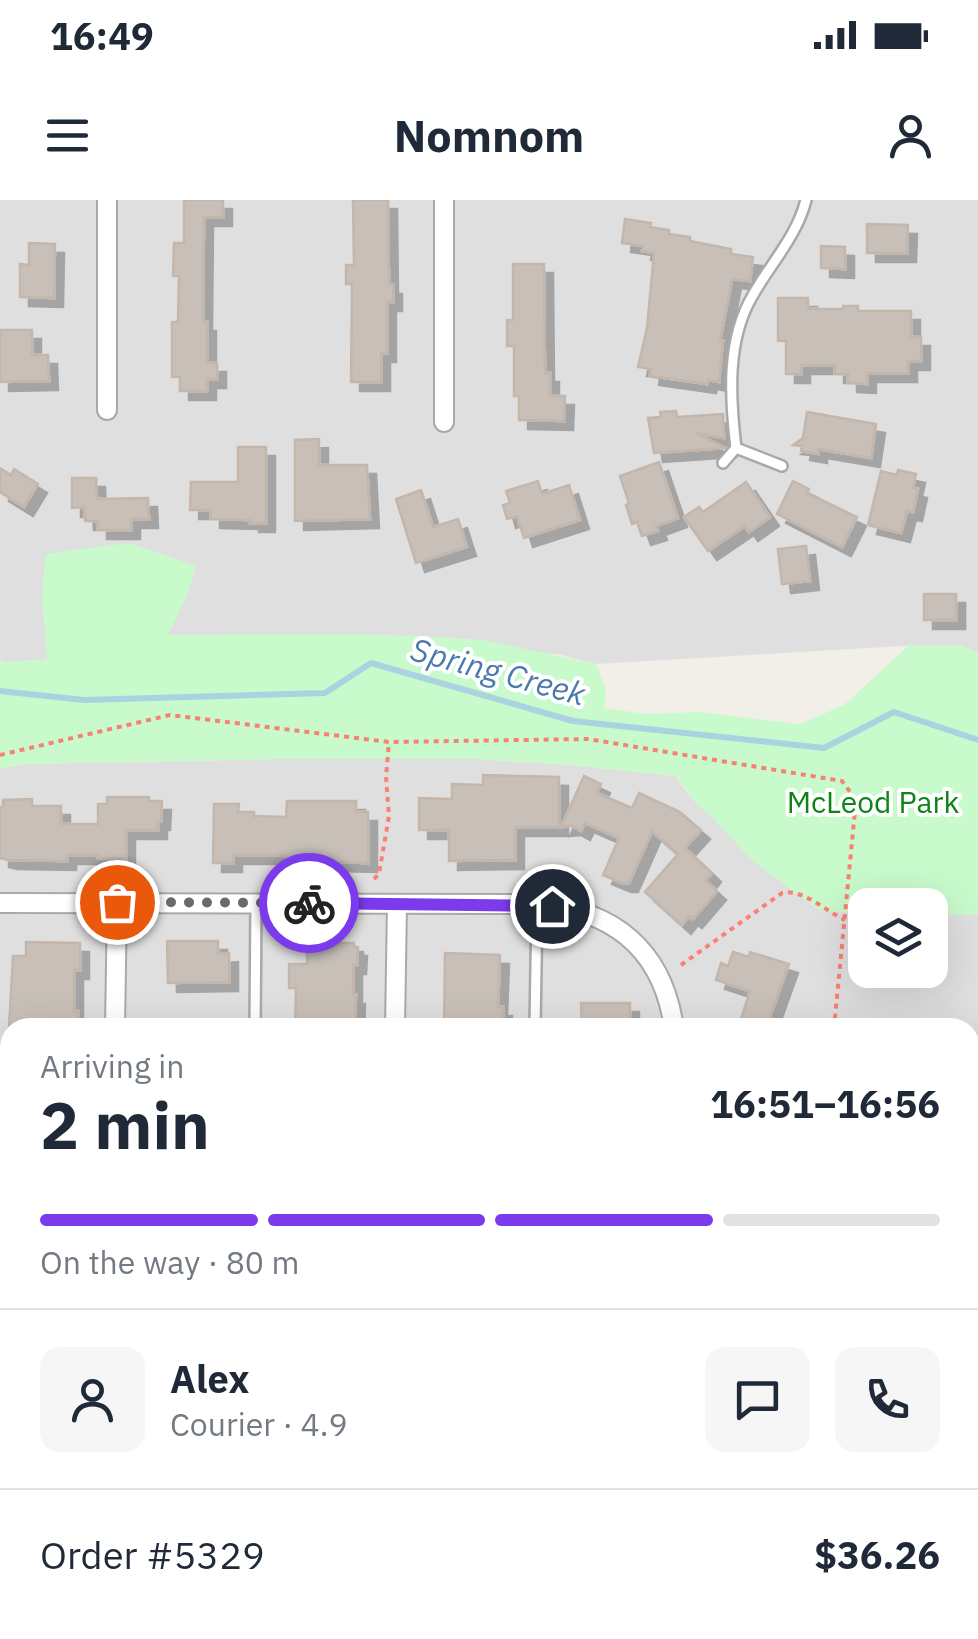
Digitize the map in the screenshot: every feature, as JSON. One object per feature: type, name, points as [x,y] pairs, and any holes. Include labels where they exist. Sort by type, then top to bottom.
[{"type":"street","points":[[108,200],[108,410]]},
{"type":"street","points":[[444,200],[444,422]]},
{"type":"street","points":[[115,1018],[117,902]]},
{"type":"street","points":[[0,903],[537,904],[570,908],[624,934],[641,950],[661,976],[673,1018]]},
{"type":"street","points":[[395,1018],[397,904]]},
{"type":"lane","points":[[723,464],[736,448],[732,380],[736,339],[750,298],[801,220],[806,200]]},
{"type":"lane","points":[[736,448],[782,466]]},
{"type":"lane","points":[[255,1018],[256,903]]},
{"type":"lane","points":[[536,1018],[537,904]]},
{"type":"path","points":[[0,754],[170,716],[389,742],[588,739],[842,781],[856,800],[835,1018]]},
{"type":"path","points":[[374,879],[379,874],[390,816],[386,778],[389,742]]},
{"type":"path","points":[[680,965],[782,893],[799,893],[845,920]]},
{"type":"shaded area","points":[[0,200],[978,200],[978,653],[960,645],[920,645],[596,664],[557,654],[167,635],[188,593],[42,593],[48,660],[0,660]]},
{"type":"shaded area","points":[[477,759],[676,776],[698,805],[822,911],[848,912],[848,988],[948,988],[948,914],[978,915],[978,1018],[0,1018],[0,769],[25,764]]},
{"type":"green space","name":"McLeod Park","points":[[129,543],[196,566],[168,635],[333,634],[483,640],[596,664],[606,689],[604,708],[646,714],[699,712],[800,724],[844,705],[909,645],[960,645],[978,653],[978,915],[948,914],[948,888],[848,888],[848,912],[822,911],[752,860],[675,776],[477,759],[25,764],[0,769],[0,660],[47,659],[42,593],[46,554]]},
{"type":"building","points":[[184,200],[223,200],[223,217],[204,217],[203,322],[207,322],[207,363],[217,363],[217,379],[207,379],[207,391],[180,391],[180,377],[172,377],[172,322],[178,322],[179,276],[173,276],[174,243],[184,243]]},
{"type":"building","points":[[353,200],[388,200],[389,285],[393,285],[393,302],[387,302],[387,353],[381,353],[381,382],[351,382],[352,284],[346,284],[346,265],[354,265]]},
{"type":"building","points":[[625,219],[651,223],[650,227],[690,237],[690,241],[753,257],[750,281],[732,279],[720,341],[719,382],[708,380],[707,384],[650,376],[651,369],[638,367],[647,328],[654,253],[642,251],[643,246],[622,243]]},
{"type":"building","points":[[867,224],[908,225],[907,253],[867,253]]},
{"type":"building","points":[[29,243],[55,244],[54,298],[20,297],[20,264],[29,265]]},
{"type":"building","points":[[821,246],[845,247],[845,269],[821,268]]},
{"type":"building","points":[[513,264],[544,264],[545,373],[550,373],[550,396],[565,396],[564,421],[519,420],[519,396],[514,396],[514,346],[507,346],[507,320],[513,320]]},
{"type":"building","points":[[778,298],[808,298],[808,309],[858,306],[858,311],[911,311],[911,337],[921,337],[921,361],[908,361],[908,373],[867,373],[867,384],[848,383],[848,374],[835,374],[835,365],[801,365],[801,374],[786,374],[786,341],[778,341]]},
{"type":"building","points":[[0,330],[32,330],[32,355],[48,355],[49,381],[0,382]]},
{"type":"building","points":[[676,411],[677,417],[723,414],[724,438],[696,433],[725,448],[654,453],[648,418]]},
{"type":"building","points":[[807,412],[876,424],[871,458],[818,449],[818,454],[801,451],[802,446],[793,445],[803,438]]},
{"type":"building","points":[[319,439],[319,465],[367,465],[370,519],[295,521],[295,440]]},
{"type":"building","points":[[238,447],[266,447],[266,523],[211,519],[211,510],[190,510],[191,482],[238,482]]},
{"type":"building","points":[[659,462],[678,518],[642,536],[637,522],[632,524],[620,476]]},
{"type":"building","points":[[0,468],[11,475],[14,469],[38,484],[24,507],[0,492]]},
{"type":"building","points":[[898,470],[916,474],[913,488],[918,489],[913,512],[907,511],[901,533],[868,525],[881,471],[897,475]]},
{"type":"building","points":[[72,478],[96,478],[97,499],[148,498],[149,519],[131,519],[131,530],[98,530],[98,521],[85,521],[84,507],[72,508]]},
{"type":"building","points":[[538,481],[542,494],[569,485],[580,520],[524,538],[517,516],[507,519],[503,505],[510,503],[506,491]]},
{"type":"building","points":[[793,481],[809,489],[807,493],[857,517],[842,547],[777,514]]},
{"type":"building","points":[[746,482],[770,517],[749,532],[745,526],[708,551],[684,517],[699,507],[703,512]]},
{"type":"building","points":[[421,490],[433,527],[458,519],[467,547],[416,563],[396,499]]},
{"type":"building","points":[[806,546],[810,581],[782,584],[778,549]]},
{"type":"building","points":[[924,594],[956,594],[956,620],[924,620]]},
{"type":"building","points":[[483,775],[559,777],[559,827],[515,827],[515,860],[449,861],[449,830],[419,830],[419,798],[452,799],[452,784],[483,785]]},
{"type":"building","points":[[584,776],[601,784],[597,793],[632,808],[639,793],[680,812],[701,830],[685,848],[712,873],[706,881],[717,891],[693,919],[689,916],[682,925],[645,892],[678,854],[652,831],[629,883],[622,883],[603,875],[619,838],[585,823],[581,831],[572,826],[561,827]]},
{"type":"building","points":[[107,797],[149,797],[149,801],[162,801],[158,830],[126,830],[126,859],[98,855],[67,855],[67,861],[0,858],[3,800],[32,799],[32,806],[61,806],[61,824],[98,824],[98,804],[107,804]]},
{"type":"building","points":[[287,801],[356,801],[356,812],[368,812],[368,863],[286,861],[286,855],[233,855],[233,863],[213,863],[214,804],[239,804],[238,812],[254,812],[254,816],[286,817]]},
{"type":"building","points":[[167,941],[218,941],[218,954],[229,953],[229,982],[168,983]]},
{"type":"building","points":[[26,942],[80,943],[80,970],[74,970],[74,1011],[78,1011],[78,1018],[10,1018],[13,956],[26,956]]},
{"type":"building","points":[[354,943],[358,947],[357,965],[353,965],[355,1018],[295,1018],[296,988],[289,988],[289,964],[307,964],[307,946]]},
{"type":"building","points":[[733,952],[749,957],[750,952],[789,964],[770,1018],[741,1018],[750,991],[716,980],[721,963],[728,966]]},
{"type":"building","points":[[445,953],[500,955],[498,1007],[503,1007],[503,1018],[444,1018]]},
{"type":"building","points":[[581,1003],[630,1003],[630,1018],[582,1018]]},
{"type":"waterway","name":"Spring Creek","points":[[0,691],[84,700],[325,693],[371,663],[573,721],[824,748],[894,712],[978,740]]},
{"type":"way so far","points":[[117,902],[309,903]]},
{"type":"route","points":[[309,903],[552,906]]}]
